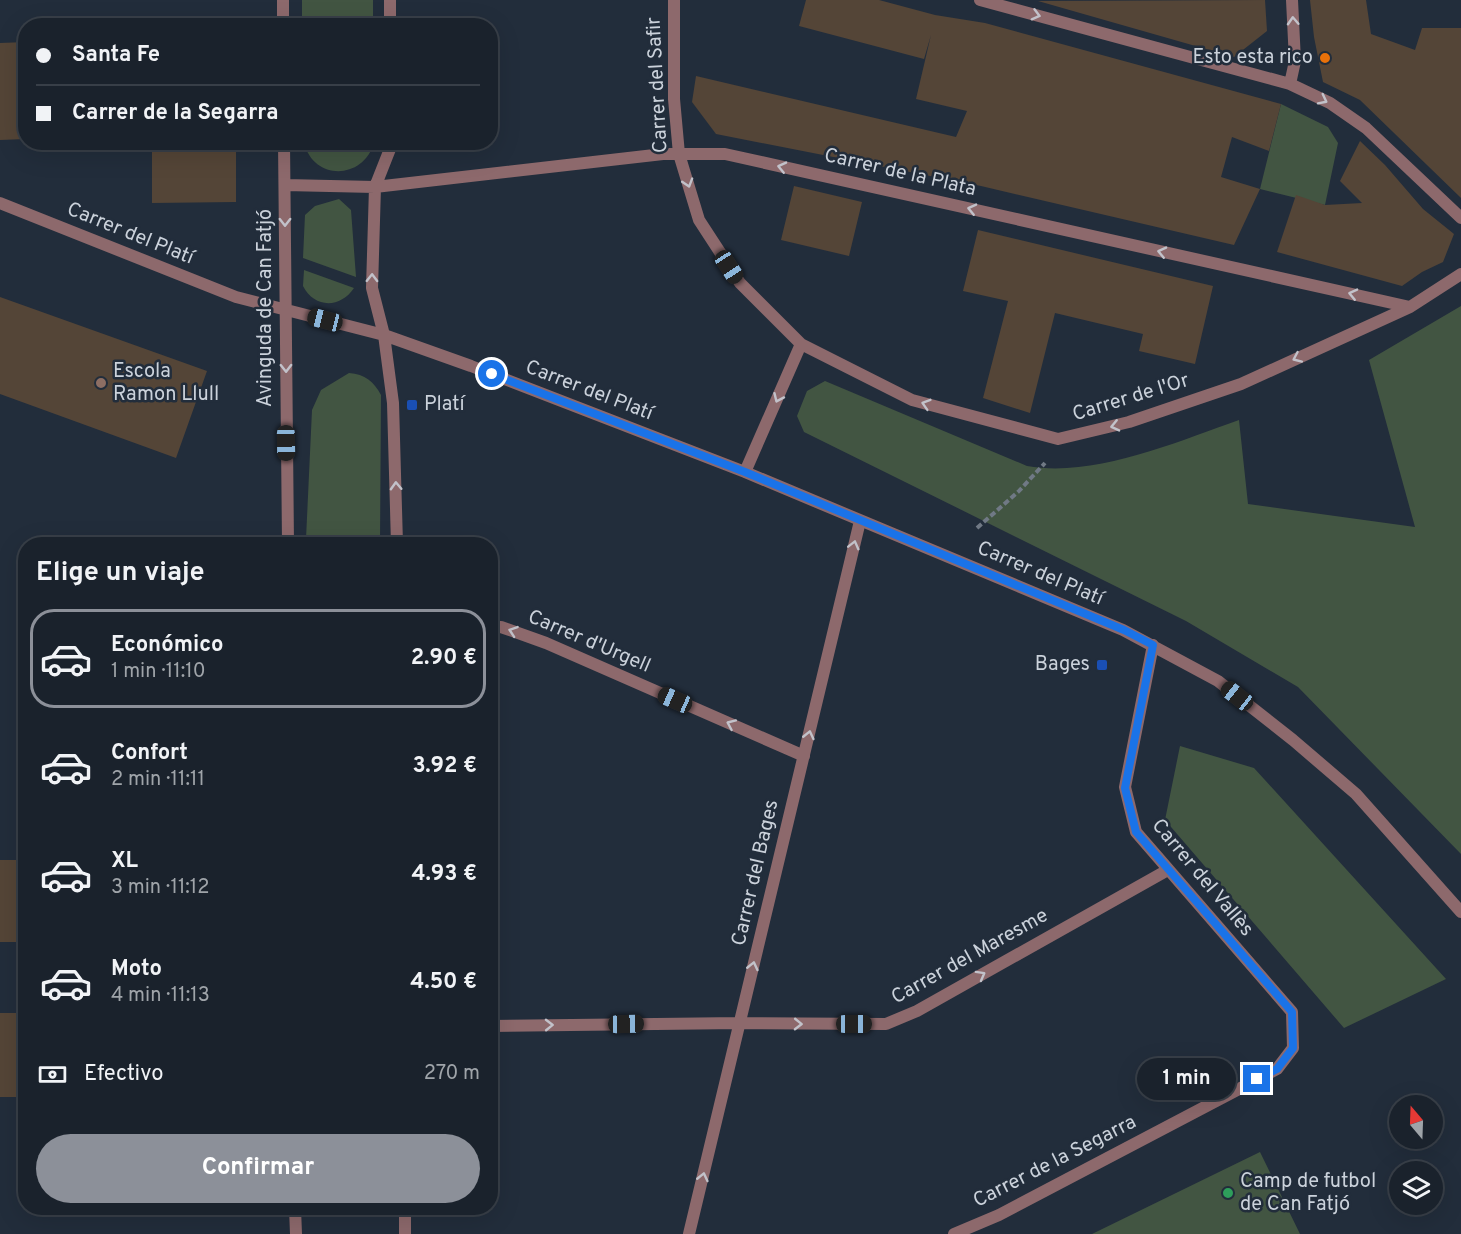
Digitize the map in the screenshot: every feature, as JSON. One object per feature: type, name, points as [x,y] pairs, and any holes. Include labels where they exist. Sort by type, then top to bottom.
[{"type":"street","points":[[283,0],[283,18]]},
{"type":"street","points":[[390,0],[390,18]]},
{"type":"street","name":"Carrer del Safir","points":[[674,0],[674,99],[679,154],[699,220],[740,283],[801,344]]},
{"type":"street","points":[[980,0],[1290,84],[1330,103],[1366,128],[1461,218]]},
{"type":"street","points":[[1290,84],[1295,61],[1292,0]]},
{"type":"street","name":"Avinguda de Can Fatjó","points":[[284,150],[288,537]]},
{"type":"street","points":[[390,150],[375,187],[372,288],[384,335],[393,403],[397,537]]},
{"type":"street","name":"Carrer de la Plata","points":[[285,185],[375,187],[679,154],[725,154],[1410,307]]},
{"type":"street","name":"Carrer del Platí","points":[[0,203],[236,297],[384,335],[471,366],[745,472],[1124,630],[1218,681],[1356,794],[1461,912]]},
{"type":"street","name":"Carrer de l'Or","points":[[801,344],[912,400],[994,424],[1058,439],[1129,422],[1241,384],[1410,307],[1461,274]]},
{"type":"street","points":[[745,472],[801,344]]},
{"type":"street","name":"Carrer del Bages","points":[[689,1234],[860,521]]},
{"type":"street","name":"Carrer d'Urgell","points":[[498,627],[546,643],[804,756]]},
{"type":"street","name":"Carrer del Vallès","points":[[1153,645],[1125,788],[1136,832],[1167,871],[1292,1012],[1293,1048]]},
{"type":"street","name":"Carrer del Maresme","points":[[498,1026],[886,1024],[917,1011],[1167,871]]},
{"type":"street","name":"Carrer de la Segarra","points":[[954,1234],[999,1215],[1277,1069],[1293,1048]]},
{"type":"street","points":[[295,1215],[296,1234]]},
{"type":"street","points":[[405,1215],[405,1234]]},
{"type":"path","points":[[976,528],[1018,492],[1046,463]]},
{"type":"green space","points":[[302,0],[373,0],[373,18],[302,18]]},
{"type":"green space","points":[[1281,104],[1328,127],[1338,143],[1325,205],[1260,189]]},
{"type":"green space","points":[[307,150],[370,150],[360,164],[339,171],[318,164]]},
{"type":"green space","points":[[339,199],[351,210],[356,277],[303,258],[305,215],[315,206]]},
{"type":"green space","points":[[304,270],[354,288],[342,300],[320,302],[314,299],[303,286]]},
{"type":"green space","points":[[1461,306],[1461,854],[1298,687],[1186,621],[804,432],[797,416],[807,391],[825,381],[1027,466],[1053,468],[1107,463],[1162,447],[1239,420],[1248,504],[1415,527],[1369,360]]},
{"type":"green space","points":[[349,373],[368,379],[381,395],[380,537],[306,537],[312,410],[321,390]]},
{"type":"green space","points":[[1180,746],[1254,768],[1446,979],[1344,1028],[1165,820]]},
{"type":"green space","name":"Camp de futbol de Can Fatjó","points":[[1260,1152],[1300,1234],[1092,1234]]},
{"type":"building","points":[[806,0],[879,0],[935,15],[985,23],[1281,104],[1269,151],[1232,137],[1221,177],[1260,189],[1234,245],[981,186],[716,134],[692,102],[696,76],[956,137],[967,111],[916,99],[931,35],[924,59],[799,26]]},
{"type":"building","points":[[1265,0],[1267,31],[1234,57],[1038,1]]},
{"type":"building","points":[[1310,0],[1366,0],[1371,34],[1415,50],[1422,28],[1461,28],[1461,198],[1360,100],[1323,82],[1314,37]]},
{"type":"building","points":[[18,42],[18,139],[0,140],[0,43]]},
{"type":"building","points":[[1360,141],[1385,165],[1423,209],[1454,234],[1443,262],[1422,272],[1402,286],[1277,252],[1296,195],[1325,205],[1362,203],[1340,181]]},
{"type":"building","points":[[152,150],[236,150],[236,202],[152,203]]},
{"type":"building","points":[[794,186],[862,202],[849,256],[781,240]]},
{"type":"building","points":[[978,230],[1213,286],[1195,364],[1139,351],[1143,334],[1055,313],[1030,413],[983,398],[1008,301],[963,291]]},
{"type":"building","name":"Escola Ramon Llull","points":[[0,297],[207,371],[176,458],[0,394]]},
{"type":"building","points":[[0,860],[18,860],[18,942],[0,942]]},
{"type":"building","points":[[0,1013],[18,1013],[18,1097],[0,1097]]},
{"type":"place","name":"Esto esta rico","points":[[1325,58]]},
{"type":"place","name":"Escola Ramon Llull","points":[[101,383]]},
{"type":"place","name":"Platí","points":[[412,405]]},
{"type":"place","name":"Bages","points":[[1102,665]]},
{"type":"place","name":"Camp de futbol de Can Fatjó","points":[[1228,1193]]},
{"type":"route","points":[[492,374],[745,472],[1124,630],[1153,645],[1125,788],[1136,832],[1155,858],[1292,1012],[1293,1048],[1277,1069],[1257,1079]]}]
